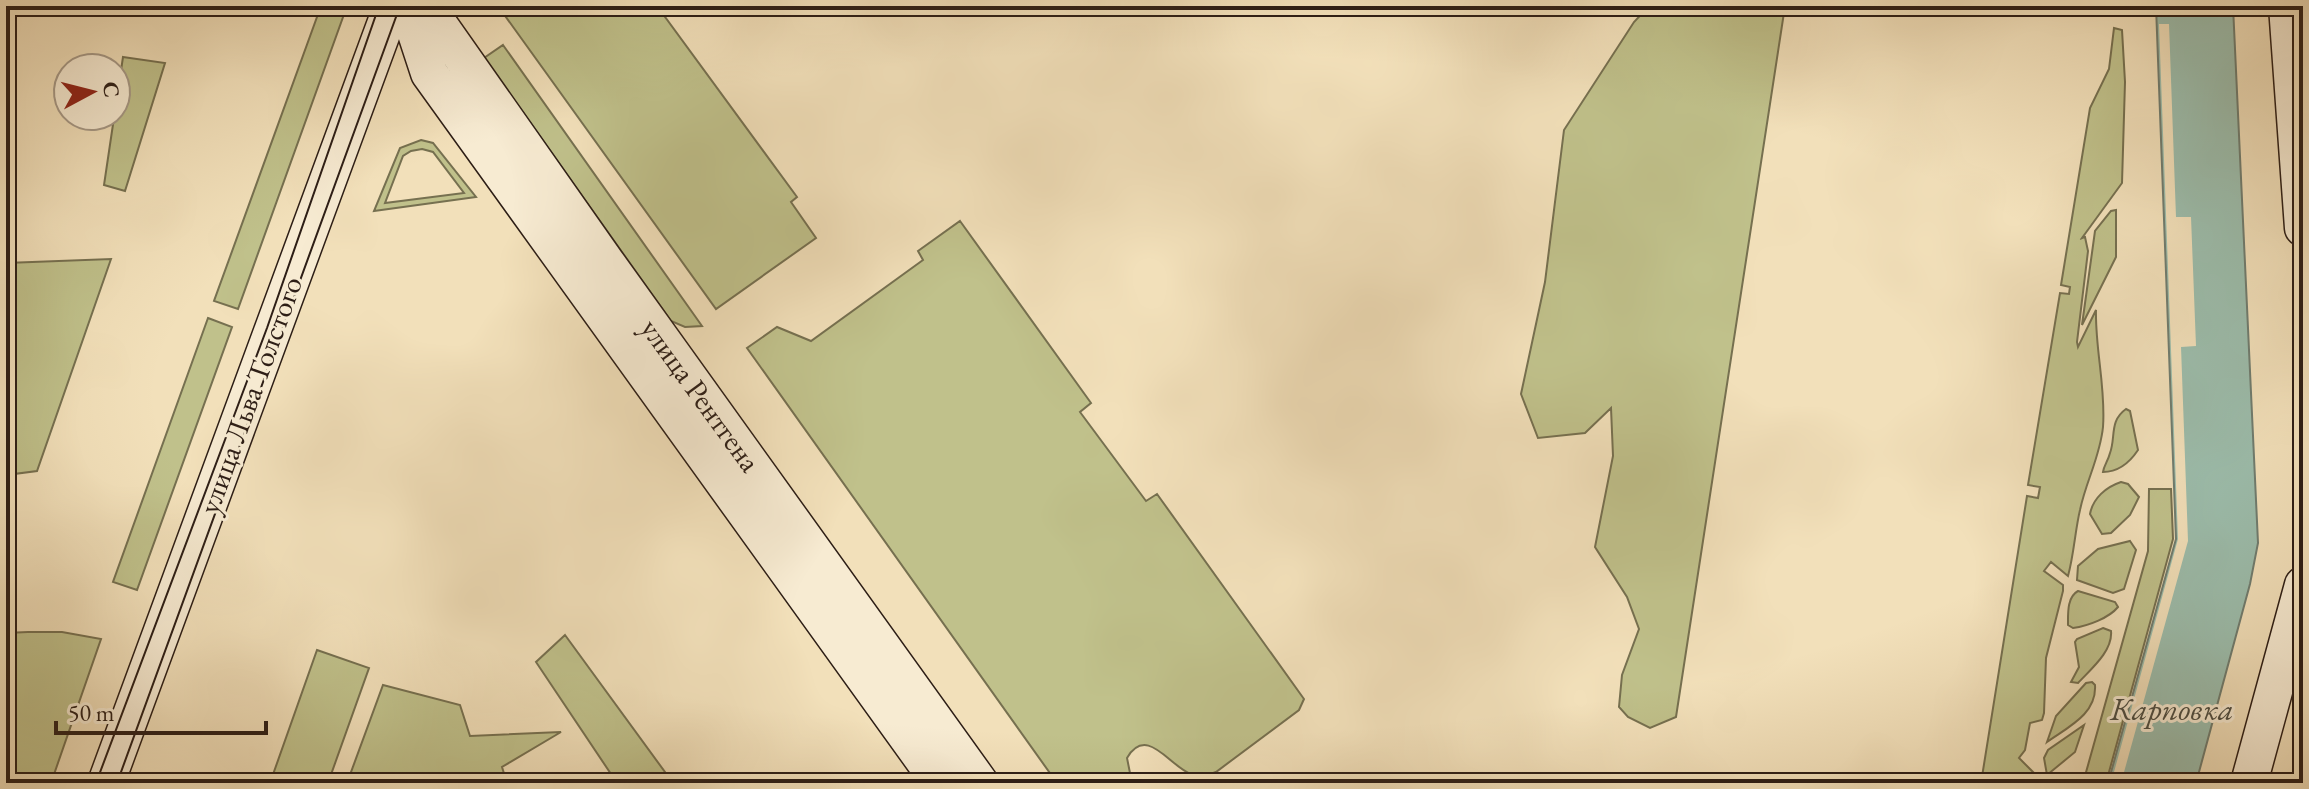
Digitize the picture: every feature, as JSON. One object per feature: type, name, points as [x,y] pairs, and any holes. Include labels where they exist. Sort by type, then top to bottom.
[{"type":"street","name":"улица Льва Толстого","points":[[106,783],[392,6]]},
{"type":"street","name":"улица Рентгена","points":[[407,6],[429,73],[940,783]]},
{"type":"street","name":"улица Рентгена","points":[[426,6],[624,288],[980,783]]},
{"type":"street","points":[[2287,6],[2303,228]]},
{"type":"street","points":[[2249,783],[2303,585]]},
{"type":"green space","points":[[321,6],[347,6],[238,309],[214,301]]},
{"type":"green space","points":[[498,6],[657,6],[797,197],[791,202],[816,238],[716,309]]},
{"type":"green space","points":[[1649,6],[1785,6],[1676,717],[1650,728],[1628,717],[1619,707],[1622,675],[1639,629],[1627,597],[1595,547],[1613,456],[1611,408],[1585,433],[1538,438],[1521,394],[1545,282],[1564,130],[1634,22]]},
{"type":"green space","points":[[2114,28],[2122,30],[2125,82],[2122,183],[2082,238],[2085,237],[2088,251],[2077,342],[2078,347],[2096,310],[2103,427],[2080,510],[2068,576],[2051,562],[2044,571],[2063,585],[2063,591],[2046,658],[2044,713],[2042,720],[2030,723],[2025,750],[2019,758],[2033,772],[2026,778],[2030,783],[1981,783],[2027,496],[2038,498],[2040,487],[2028,485],[2060,293],[2069,294],[2070,287],[2061,285],[2090,108],[2109,69]]},
{"type":"green space","points":[[503,45],[702,326],[685,327],[671,321],[484,58]]},
{"type":"green space","points":[[132,58],[165,63],[125,191],[104,185],[112,132],[132,132]]},
{"type":"green space","points":[[421,140],[433,143],[476,197],[374,211],[400,148]],"holes":[[[422,149],[433,152],[464,193],[385,203],[403,156]]]},
{"type":"green space","points":[[2116,210],[2116,257],[2082,325],[2095,231],[2111,211]]},
{"type":"green space","points":[[960,221],[1091,403],[1080,412],[1146,501],[1157,494],[1304,699],[1299,710],[1216,772],[1200,776],[1191,774],[1151,746],[1142,745],[1127,758],[1132,783],[1057,783],[747,348],[777,327],[811,341],[923,260],[918,251]]},
{"type":"green space","points":[[111,259],[37,471],[6,475],[6,263]]},
{"type":"green space","points":[[208,318],[232,327],[137,590],[113,582]]},
{"type":"green space","points":[[2126,409],[2130,411],[2138,450],[2123,466],[2103,472],[2112,447],[2115,424]]},
{"type":"green space","points":[[2121,482],[2128,484],[2139,497],[2130,515],[2111,533],[2102,534],[2090,514],[2092,508],[2101,494]]},
{"type":"green space","points":[[2149,489],[2171,489],[2173,539],[2106,783],[2083,783],[2148,551]]},
{"type":"green space","points":[[2130,541],[2136,550],[2124,589],[2113,593],[2077,580],[2078,566],[2098,549]]},
{"type":"green space","points":[[2078,591],[2115,602],[2118,607],[2098,621],[2073,628],[2068,625],[2069,606]]},
{"type":"green space","points":[[2103,628],[2111,631],[2105,653],[2078,683],[2071,682],[2079,667],[2075,642]]},
{"type":"green space","points":[[62,632],[101,639],[51,783],[6,783],[6,633]]},
{"type":"green space","points":[[565,635],[673,783],[617,783],[536,662]]},
{"type":"green space","points":[[317,650],[369,668],[328,783],[270,783]]},
{"type":"green space","points":[[2086,683],[2095,685],[2094,695],[2086,712],[2047,742],[2056,716]]},
{"type":"green space","points":[[383,685],[460,705],[470,736],[561,732],[502,767],[507,783],[347,783]]},
{"type":"green space","points":[[2084,725],[2075,752],[2047,775],[2044,758],[2048,750]]},
{"type":"water","name":"Карповка","points":[[2156,6],[2233,6],[2258,543],[2250,584],[2196,783],[2108,783],[2176,539]]},
{"type":"pier","points":[[2159,24],[2169,24],[2176,217],[2191,217],[2196,346],[2181,347],[2188,541],[2121,783],[2111,783],[2178,539]]},
{"type":"tram line","points":[[96,783],[267,328],[379,6]]},
{"type":"tram line","points":[[117,783],[400,6]]}]
